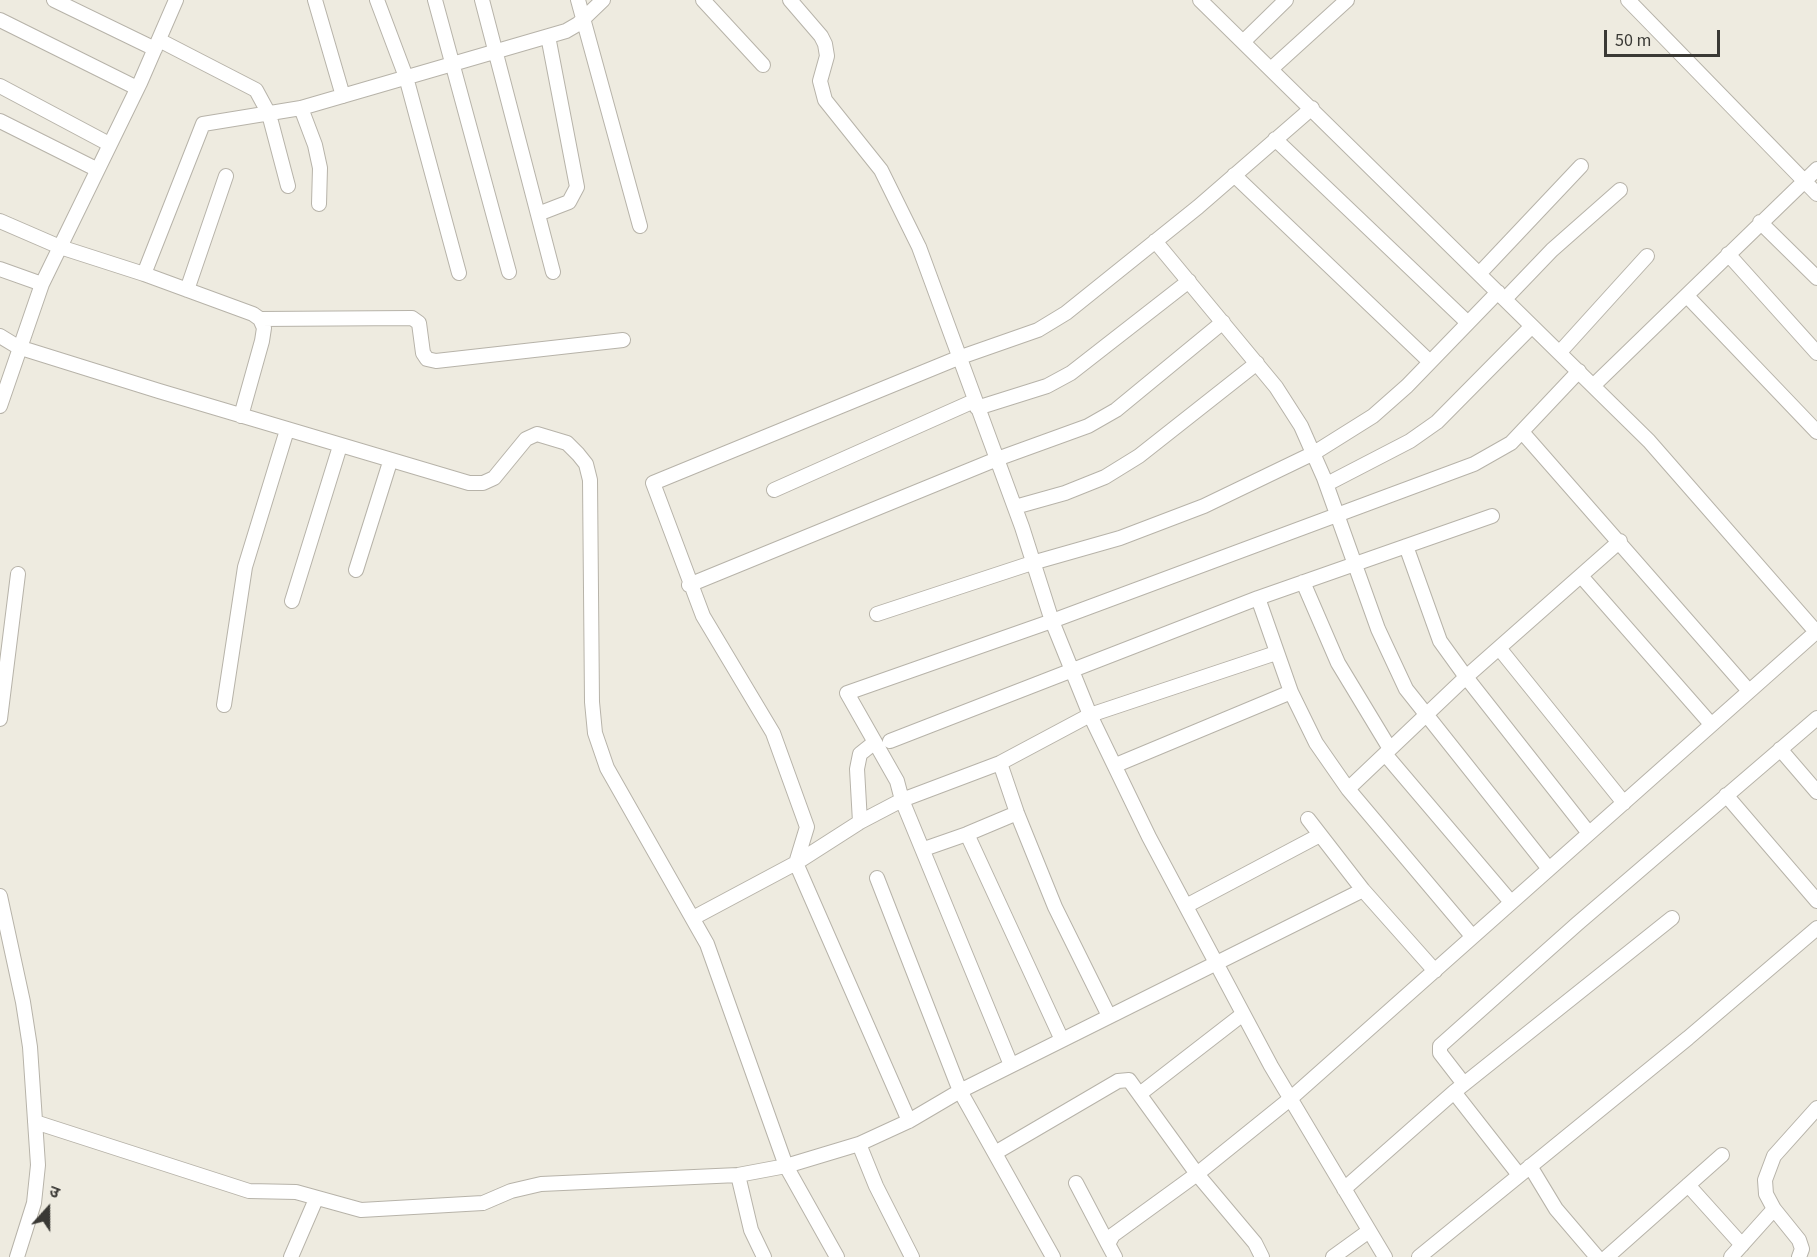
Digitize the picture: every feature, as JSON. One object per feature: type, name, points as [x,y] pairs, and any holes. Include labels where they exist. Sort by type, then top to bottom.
[{"type":"street","points":[[54,0],[256,90],[269,114],[288,186]]},
{"type":"street","points":[[0,406],[3,387],[42,284],[137,88],[176,0]]},
{"type":"street","points":[[315,0],[343,96]]},
{"type":"street","points":[[377,0],[406,77],[459,273]]},
{"type":"street","points":[[435,0],[509,272]]},
{"type":"street","points":[[482,0],[553,272]]},
{"type":"street","points":[[578,0],[640,226]]},
{"type":"street","points":[[144,274],[200,127],[207,123],[301,108],[571,29],[584,20],[603,0]]},
{"type":"street","points":[[703,0],[762,65]]},
{"type":"street","points":[[790,0],[821,36],[825,44],[827,56],[820,81],[825,100],[881,170],[919,247],[958,358],[1015,507],[1053,621],[1090,715],[1149,837],[1243,1014],[1290,1099],[1385,1257]]},
{"type":"street","points":[[1108,1244],[1113,1235],[1197,1174],[1290,1099],[1435,971],[1510,901],[1624,803],[1710,723],[1816,632],[1696,492],[1594,386],[1200,0]]},
{"type":"street","points":[[1243,42],[1286,0]]},
{"type":"street","points":[[1271,69],[1347,0]]},
{"type":"street","points":[[1628,0],[1817,194]]},
{"type":"street","points":[[0,20],[137,88]]},
{"type":"street","points":[[538,214],[569,202],[577,187],[548,36]]},
{"type":"street","points":[[0,86],[109,144]]},
{"type":"street","points":[[301,108],[315,145],[320,168],[319,204]]},
{"type":"street","points":[[909,1121],[796,863],[807,827],[773,733],[704,616],[689,585],[653,483],[958,358],[1038,330],[1066,314],[1312,108]]},
{"type":"street","points":[[0,121],[96,170]]},
{"type":"street","points":[[1275,139],[1468,323]]},
{"type":"street","points":[[1479,274],[1581,166]]},
{"type":"street","points":[[1594,386],[1817,169]]},
{"type":"street","points":[[1234,175],[1430,362]]},
{"type":"street","points":[[187,290],[226,176]]},
{"type":"street","points":[[877,614],[1032,563],[1120,538],[1194,510],[1314,453],[1373,416],[1468,323],[1620,190]]},
{"type":"street","points":[[0,221],[60,247],[144,274],[253,314],[260,319],[264,328],[262,341],[241,417]]},
{"type":"street","points":[[1760,222],[1817,278]]},
{"type":"street","points":[[1155,241],[1276,387],[1301,426],[1327,484],[1392,665],[1425,716],[1549,869]]},
{"type":"street","points":[[1728,254],[1817,353]]},
{"type":"street","points":[[1560,352],[1647,256]]},
{"type":"street","points":[[0,269],[42,284]]},
{"type":"street","points":[[774,490],[976,405],[1047,386],[1071,373],[1189,281]]},
{"type":"street","points":[[1687,296],[1817,432]]},
{"type":"street","points":[[260,319],[412,318],[418,323],[423,353],[427,359],[435,361],[623,340]]},
{"type":"street","points":[[689,585],[997,459],[1088,426],[1116,410],[1223,322]]},
{"type":"street","points":[[1327,484],[1410,441],[1437,422],[1532,326]]},
{"type":"street","points":[[0,336],[18,347],[241,417],[469,483],[483,483],[494,478],[526,439],[537,434],[567,443],[586,464],[592,512],[592,702],[595,733],[607,768],[707,944],[786,1166],[837,1257]]},
{"type":"street","points":[[1015,507],[1065,493],[1105,477],[1139,456],[1257,363]]},
{"type":"street","points":[[1011,1065],[902,800],[897,780],[847,693],[1053,621],[1474,464],[1492,456],[1523,433],[1579,371]]},
{"type":"street","points":[[224,705],[245,567],[287,430]]},
{"type":"street","points":[[1523,433],[1620,541],[1749,691]]},
{"type":"street","points":[[292,601],[340,446]]},
{"type":"street","points":[[356,570],[390,462]]},
{"type":"street","points":[[890,741],[1258,598],[1492,516]]},
{"type":"street","points":[[1348,789],[1466,677],[1620,541]]},
{"type":"street","points":[[1406,546],[1440,641],[1588,832]]},
{"type":"street","points":[[0,719],[18,574]]},
{"type":"street","points":[[1581,576],[1710,723]]},
{"type":"street","points":[[1303,582],[1338,663],[1387,752],[1510,901]]},
{"type":"street","points":[[1258,598],[1291,692],[1316,743],[1348,789],[1472,936]]},
{"type":"street","points":[[1499,648],[1624,803]]},
{"type":"street","points":[[693,918],[796,863],[860,822],[902,800],[1000,763],[1090,715],[1276,653]]},
{"type":"street","points":[[1116,765],[1291,692]]},
{"type":"street","points":[[1597,1257],[1524,1171],[1459,1088],[1440,1053],[1440,1046],[1817,718]]},
{"type":"street","points":[[860,822],[857,769],[860,754],[875,742]]},
{"type":"street","points":[[1780,748],[1817,792]]},
{"type":"street","points":[[1000,763],[1017,813],[1055,907],[1110,1016]]},
{"type":"street","points":[[1726,795],[1817,901]]},
{"type":"street","points":[[924,849],[1017,813]]},
{"type":"street","points":[[1308,819],[1363,890],[1435,971]]},
{"type":"street","points":[[967,834],[1062,1040]]},
{"type":"street","points":[[1186,906],[1320,835]]},
{"type":"street","points":[[877,878],[960,1091],[1053,1257]]},
{"type":"street","points":[[36,1122],[249,1191],[296,1192],[345,1208],[384,1210],[483,1203],[511,1191],[541,1184],[738,1175],[786,1166],[859,1144],[909,1121],[1011,1065],[1363,890]]},
{"type":"street","points":[[0,898],[23,1002],[36,1122],[38,1166],[34,1203],[17,1257]]},
{"type":"street","points":[[1344,1189],[1459,1088],[1672,918]]},
{"type":"street","points":[[1419,1257],[1688,1038],[1817,928]]},
{"type":"street","points":[[1141,1094],[1243,1014]]},
{"type":"street","points":[[995,1154],[1118,1081],[1129,1080],[1197,1174],[1255,1243],[1262,1257]]},
{"type":"street","points":[[1799,1257],[1802,1249],[1799,1240],[1774,1209],[1766,1194],[1765,1180],[1774,1156],[1817,1107]]},
{"type":"street","points":[[859,1144],[876,1186],[912,1257]]},
{"type":"street","points":[[1607,1257],[1722,1155]]},
{"type":"street","points":[[738,1175],[751,1230],[764,1257]]},
{"type":"street","points":[[1076,1184],[1114,1257]]},
{"type":"street","points":[[1688,1185],[1742,1245]]},
{"type":"street","points":[[291,1257],[316,1199]]},
{"type":"street","points":[[1731,1257],[1774,1209]]},
{"type":"street","points":[[1334,1257],[1370,1231]]}]
